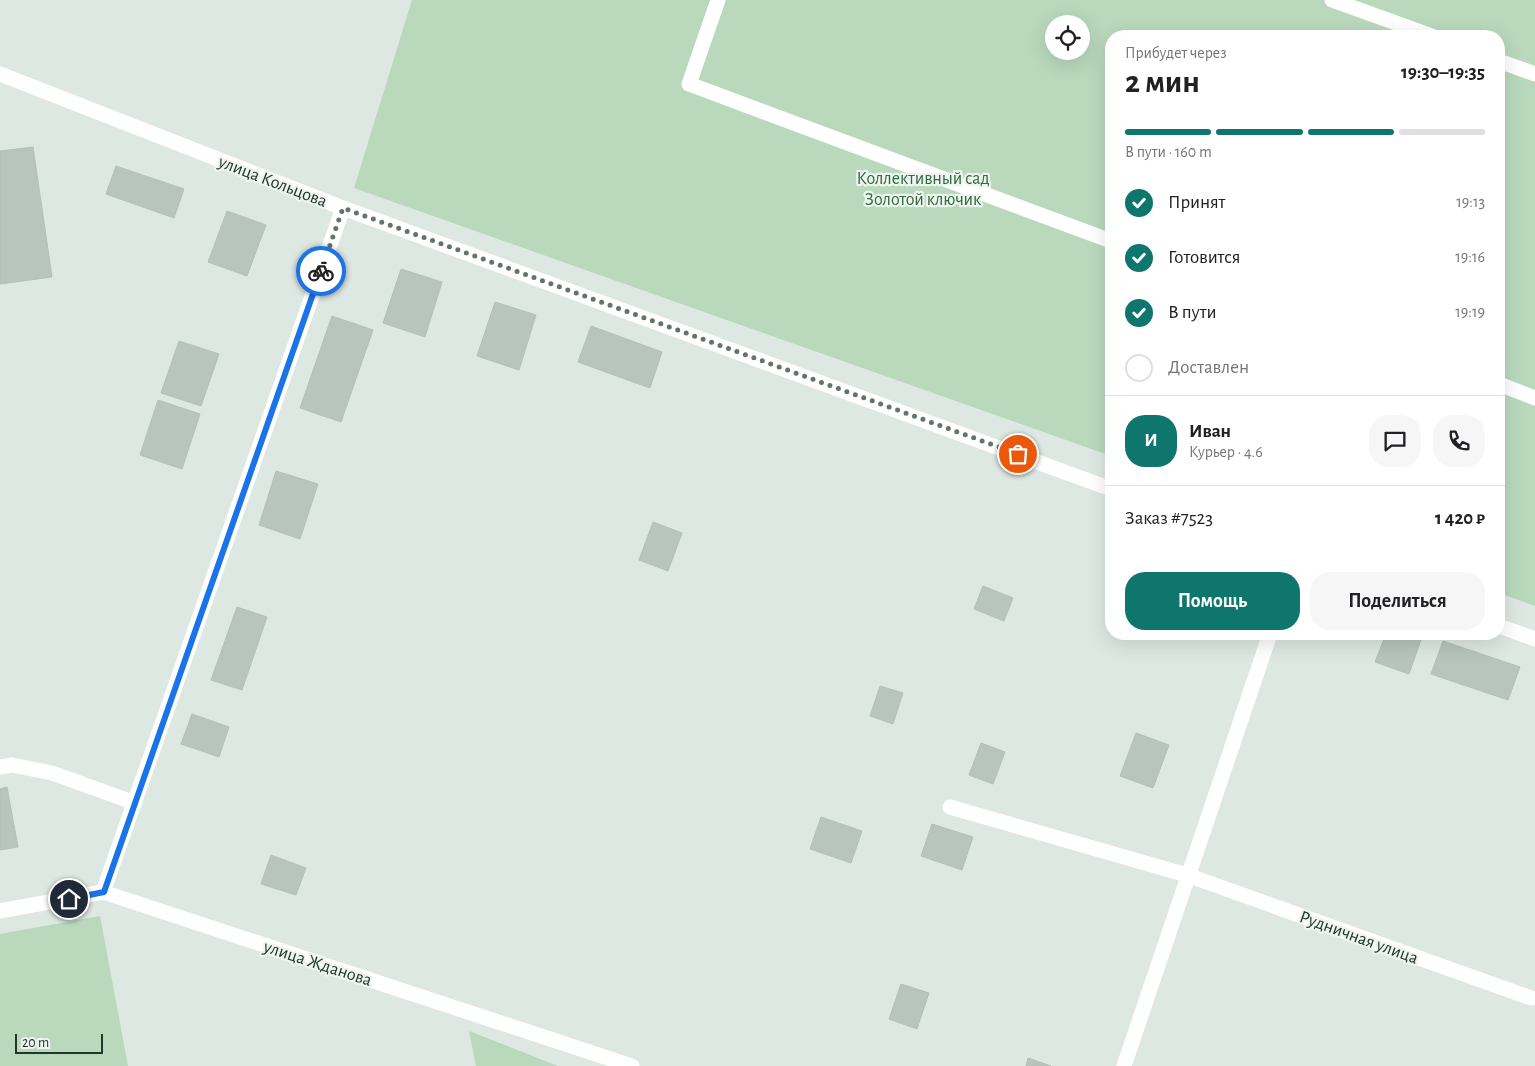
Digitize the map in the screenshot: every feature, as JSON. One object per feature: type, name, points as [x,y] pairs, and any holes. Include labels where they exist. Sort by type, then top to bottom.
[{"type":"street","points":[[718,0],[689,84],[1105,239]]},
{"type":"street","points":[[1332,0],[1415,30]]},
{"type":"street","points":[[1505,62],[1535,74]]},
{"type":"street","name":"улица Кольцова","points":[[0,74],[343,208],[1105,487]]},
{"type":"street","points":[[104,892],[343,208]]},
{"type":"street","points":[[1505,386],[1535,398]]},
{"type":"street","points":[[1505,628],[1535,638]]},
{"type":"street","points":[[1124,1066],[1268,640]]},
{"type":"street","points":[[0,767],[12,765],[52,774],[135,803]]},
{"type":"street","name":"Рудничная улица","points":[[950,807],[1187,875],[1532,998]]},
{"type":"street","name":"улица Жданова","points":[[0,911],[104,892],[632,1066]]},
{"type":"green space","name":"Коллективный сад Золотой ключик","points":[[412,0],[1535,0],[1535,606],[1505,595],[1505,30],[1105,30],[1105,454],[354,188]]},
{"type":"green space","points":[[100,916],[128,1066],[0,1066],[0,934]]},
{"type":"green space","points":[[469,1031],[558,1066],[476,1066]]},
{"type":"building","points":[[33,147],[52,277],[0,284],[0,151]]},
{"type":"building","points":[[116,166],[184,189],[174,218],[106,194]]},
{"type":"building","points":[[227,211],[266,225],[247,276],[208,262]]},
{"type":"building","points":[[401,269],[442,282],[425,337],[383,323]]},
{"type":"building","points":[[495,302],[536,315],[519,370],[477,356]]},
{"type":"building","points":[[332,316],[373,330],[341,422],[300,408]]},
{"type":"building","points":[[591,326],[662,352],[650,388],[578,362]]},
{"type":"building","points":[[179,341],[219,354],[201,406],[161,393]]},
{"type":"building","points":[[158,400],[200,414],[182,469],[140,455]]},
{"type":"building","points":[[276,471],[318,484],[300,539],[259,525]]},
{"type":"building","points":[[653,522],[682,533],[668,571],[639,560]]},
{"type":"building","points":[[983,586],[1013,598],[1004,621],[974,609]]},
{"type":"building","points":[[237,607],[267,617],[242,690],[211,680]]},
{"type":"building","points":[[1384,640],[1421,640],[1409,674],[1375,662]]},
{"type":"building","points":[[1443,641],[1520,667],[1508,700],[1431,674]]},
{"type":"building","points":[[880,686],[903,693],[893,724],[870,716]]},
{"type":"building","points":[[192,714],[229,727],[219,757],[181,744]]},
{"type":"building","points":[[1136,733],[1169,745],[1153,788],[1120,776]]},
{"type":"building","points":[[981,743],[1005,752],[993,784],[969,775]]},
{"type":"building","points":[[7,787],[18,847],[0,850],[0,789]]},
{"type":"building","points":[[821,817],[862,831],[851,863],[810,849]]},
{"type":"building","points":[[932,824],[973,837],[962,870],[921,856]]},
{"type":"building","points":[[271,855],[306,868],[296,895],[261,884]]},
{"type":"building","points":[[901,984],[929,993],[917,1029],[889,1019]]},
{"type":"building","points":[[1028,1058],[1051,1066],[1026,1066]]},
{"type":"way so far","points":[[321,271],[343,208],[1018,454]]},
{"type":"route","points":[[69,899],[104,892],[321,271]]}]
